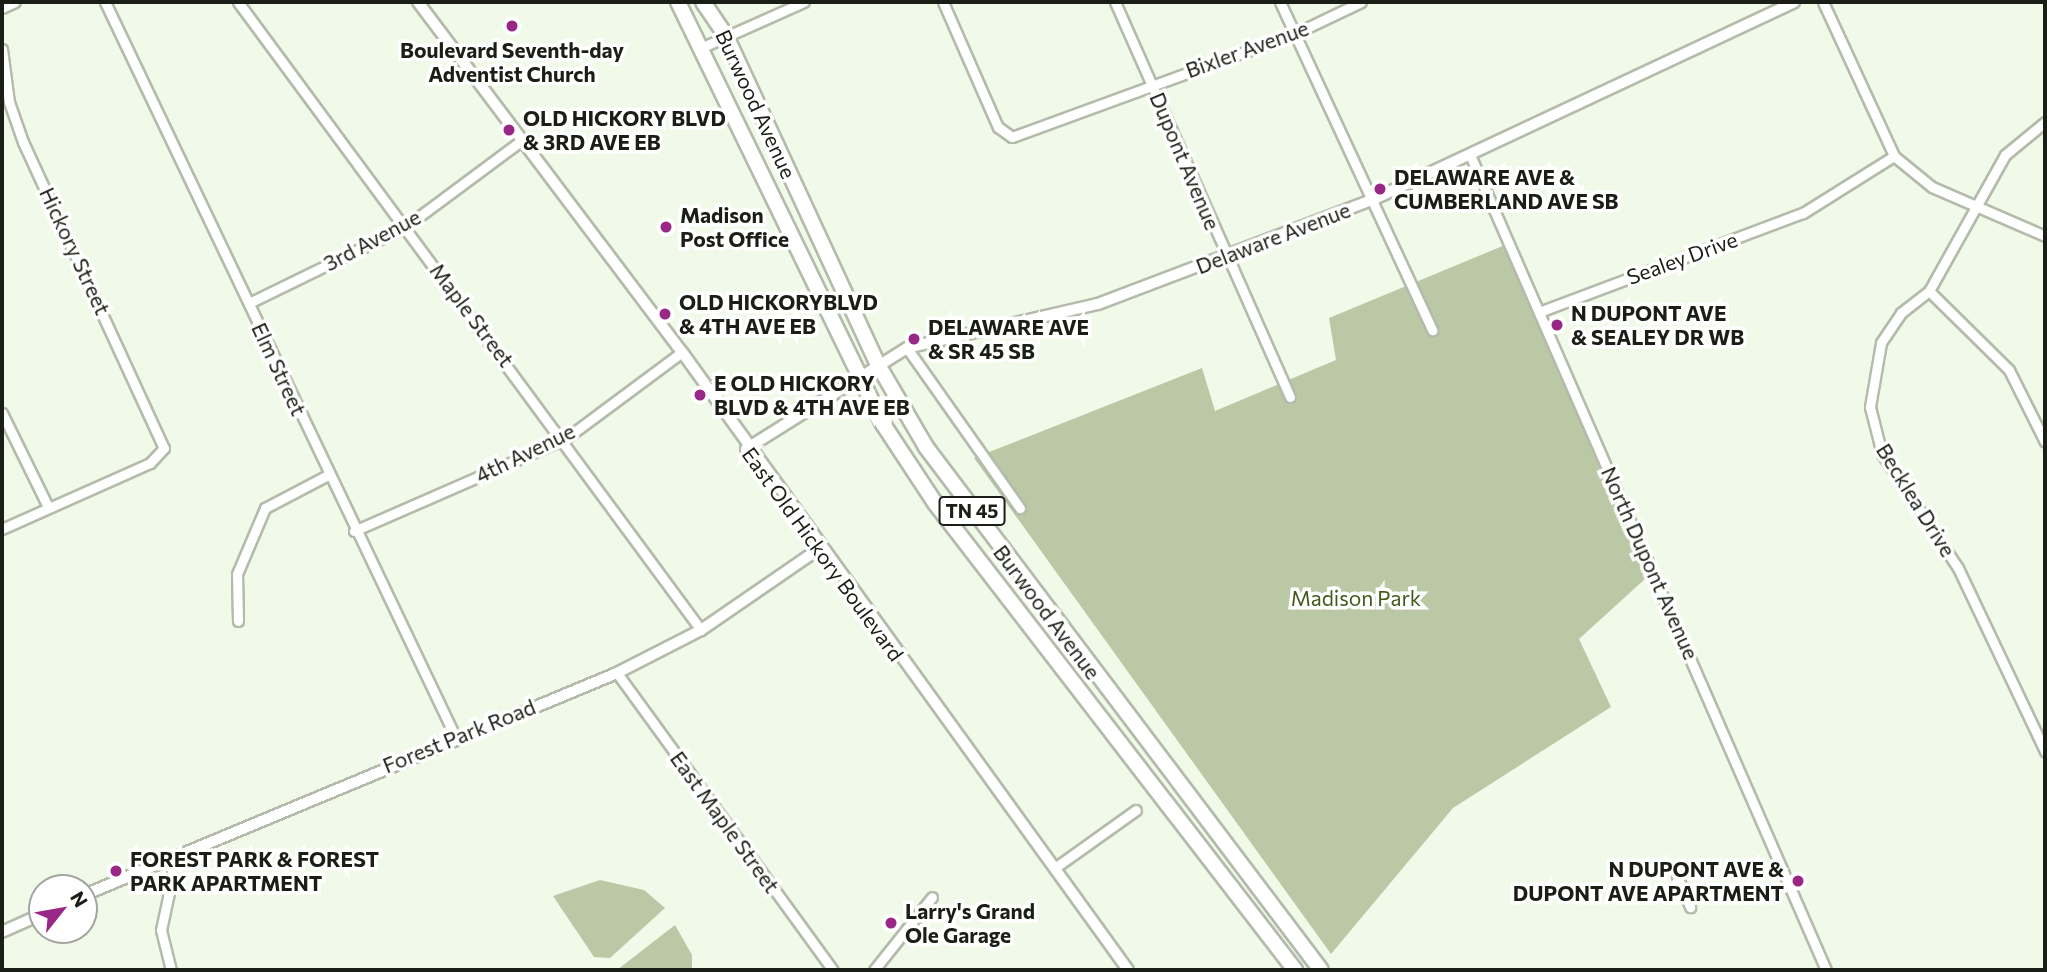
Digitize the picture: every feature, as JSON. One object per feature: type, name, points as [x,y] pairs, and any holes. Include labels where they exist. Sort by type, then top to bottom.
[{"type":"main road","name":"Burwood Avenue","points":[[678,2],[705,46],[856,376],[935,503],[1295,970]]},
{"type":"main road","name":"Burwood Avenue","points":[[704,2],[726,36],[877,363],[926,447],[1003,554],[1321,970]]},
{"type":"street","points":[[2,8],[15,2]]},
{"type":"street","name":"Elm Street","points":[[105,2],[354,531],[455,736]]},
{"type":"street","name":"Maple Street","points":[[238,2],[565,439],[701,630]]},
{"type":"street","name":"East Old Hickory Boulevard","points":[[418,2],[682,352],[746,449],[1056,867],[1128,970]]},
{"type":"street","points":[[705,46],[804,2]]},
{"type":"street","name":"Bixler Avenue","points":[[943,2],[998,127],[1012,137],[1294,34],[1361,2]]},
{"type":"street","name":"Dupont Avenue","points":[[1115,2],[1225,256],[1290,397]]},
{"type":"street","points":[[1280,2],[1432,330]]},
{"type":"street","name":"Delaware Avenue","points":[[746,449],[856,376],[907,348],[1098,304],[1372,200],[1471,156],[1794,2]]},
{"type":"street","points":[[1823,2],[1894,156],[1932,187],[2045,236]]},
{"type":"street","name":"Hickory Street","points":[[2,49],[23,142],[164,448],[150,463],[48,507]]},
{"type":"street","name":"Becklea Drive","points":[[2045,122],[2005,155],[1929,292],[1901,313],[1881,343],[1871,372],[1875,433],[1882,454],[1958,568],[2045,751]]},
{"type":"street","name":"3rd Avenue","points":[[249,303],[405,226],[521,141]]},
{"type":"street","name":"North Dupont Avenue","points":[[1471,156],[1769,850],[1826,970]]},
{"type":"street","name":"Sealey Drive","points":[[1539,312],[1826,204],[1894,156]]},
{"type":"street","points":[[1929,292],[2009,370],[2045,442]]},
{"type":"street","points":[[907,348],[1020,509]]},
{"type":"street","name":"4th Avenue","points":[[354,531],[565,439],[682,352]]},
{"type":"street","points":[[2,413],[48,507],[2,529]]},
{"type":"street","points":[[238,621],[237,574],[265,508],[328,475]]},
{"type":"street","name":"Forest Park Road","points":[[98,889],[455,736],[617,673],[701,630],[819,550]]},
{"type":"street","name":"East Maple Street","points":[[617,673],[833,970]]},
{"type":"street","points":[[1056,867],[1136,810]]},
{"type":"street","points":[[167,859],[173,874],[161,930],[171,970]]},
{"type":"street","points":[[1677,876],[1690,907]]},
{"type":"street","points":[[873,970],[932,897]]},
{"type":"street","points":[[2,932],[28,920]]},
{"type":"green space","name":"Madison Park","points":[[1505,245],[1646,578],[1579,639],[1611,707],[1453,808],[1331,954],[974,458],[1202,368],[1215,411],[1336,360],[1329,318]]},
{"type":"green space","points":[[600,880],[644,890],[665,908],[610,958],[594,957],[553,896]]},
{"type":"green space","points":[[675,925],[692,955],[692,970],[617,970]]},
{"type":"place","name":"Boulevard Seventh-day Adventist Church","points":[[512,26]]},
{"type":"place","name":"OLD HICKORY BLVD & 3RD AVE EB","points":[[509,130]]},
{"type":"place","name":"DELAWARE AVE & CUMBERLAND AVE SB","points":[[1380,189]]},
{"type":"place","name":"Madison Post Office","points":[[666,227]]},
{"type":"place","name":"OLD HICKORYBLVD & 4TH AVE EB","points":[[665,314]]},
{"type":"place","name":"N DUPONT AVE & SEALEY DR WB","points":[[1557,325]]},
{"type":"place","name":"DELAWARE AVE & SR 45 SB","points":[[914,339]]},
{"type":"place","name":"E OLD HICKORY BLVD & 4TH AVE EB","points":[[700,395]]},
{"type":"place","name":"FOREST PARK & FOREST PARK APARTMENT","points":[[116,871]]},
{"type":"place","name":"N DUPONT AVE & DUPONT AVE APARTMENT","points":[[1798,881]]},
{"type":"place","name":"Larry's Grand Ole Garage","points":[[891,923]]}]
